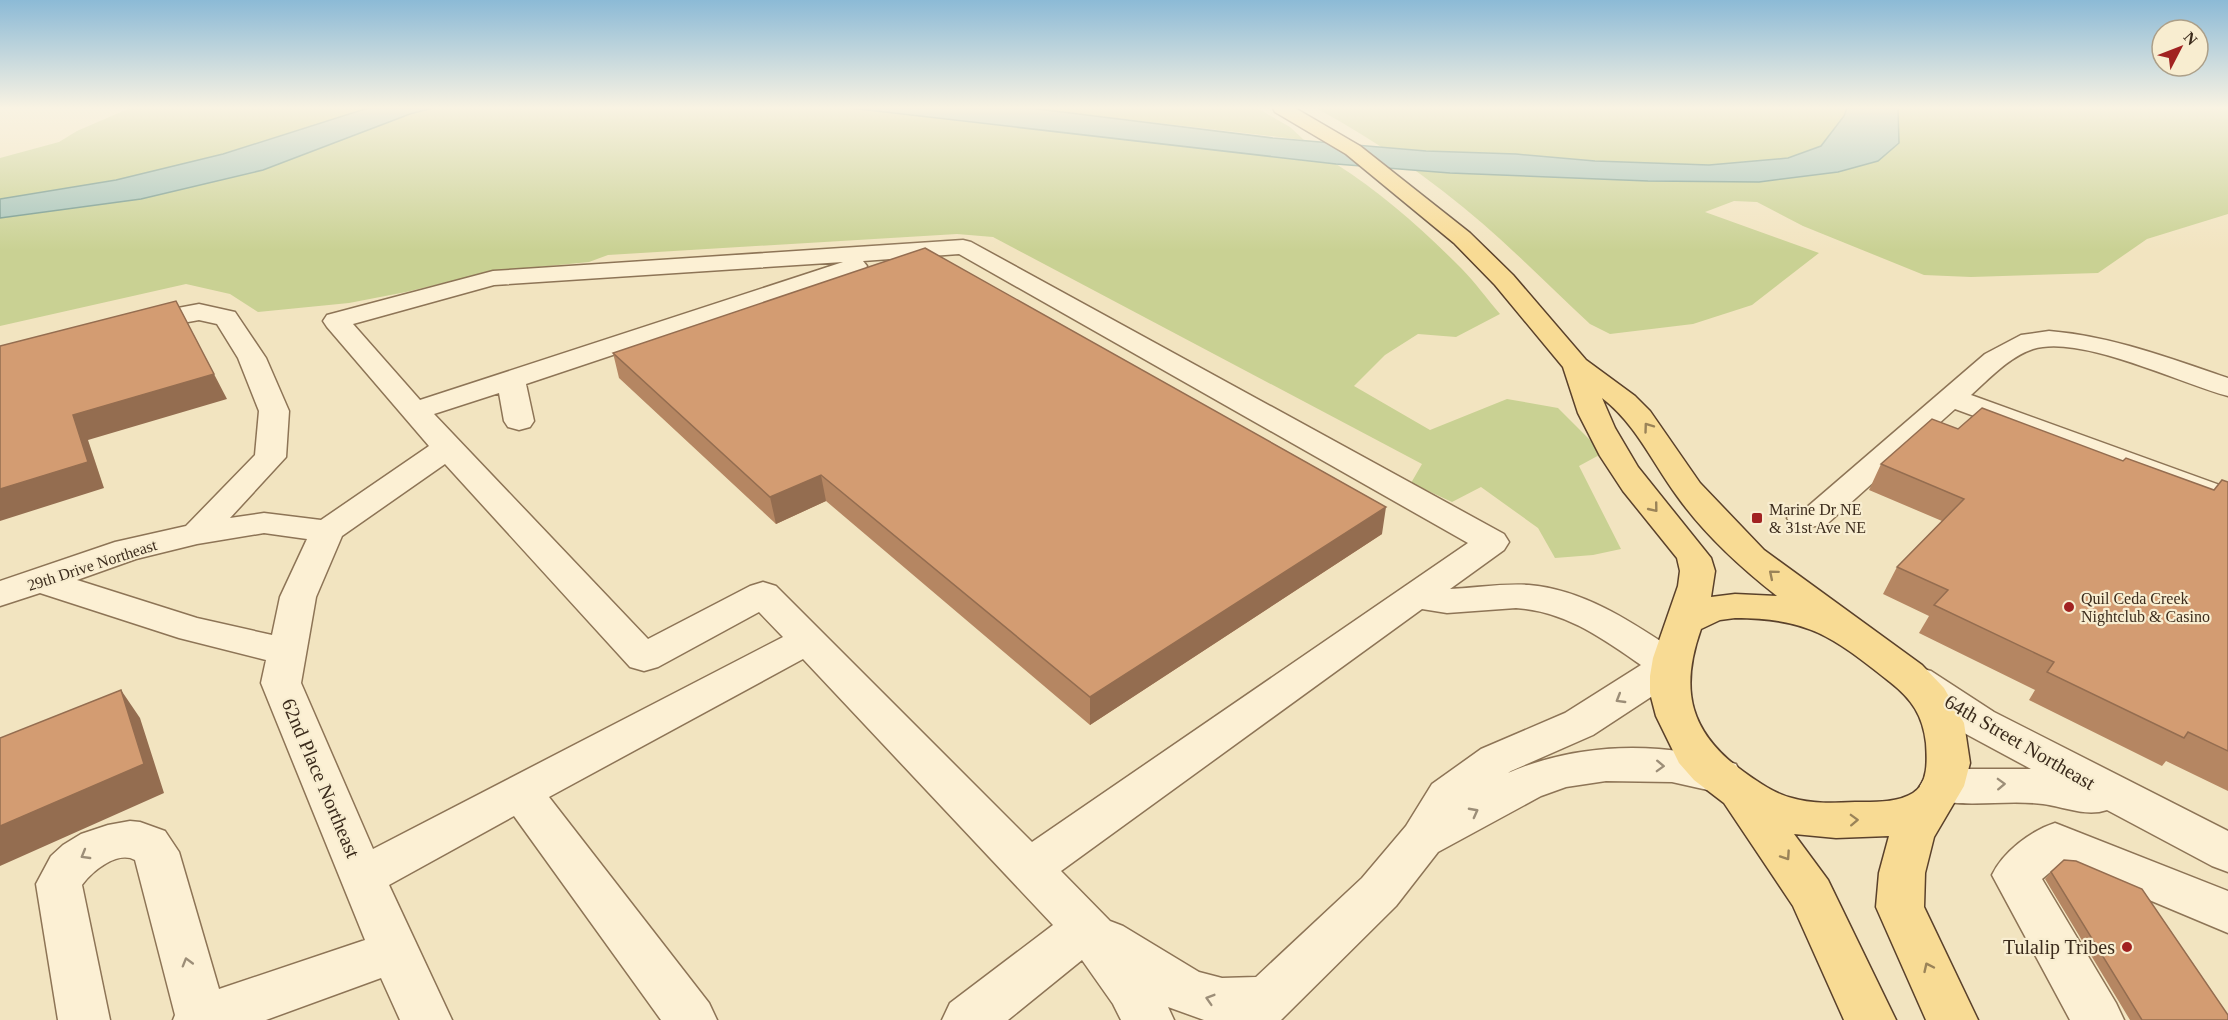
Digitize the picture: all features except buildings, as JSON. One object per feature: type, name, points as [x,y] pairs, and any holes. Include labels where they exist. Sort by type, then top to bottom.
[{"type":"main road","points":[[1360,156],[1406,191],[1479,255],[1504,280],[1576,366],[1625,402],[1640,417],[1698,502],[1752,558],[1908,675],[1930,698],[1944,723],[1949,763],[1936,795],[1912,833],[1902,873],[1900,907],[1952,1020]]},
{"type":"main road","points":[[1576,366],[1587,404],[1606,441],[1633,482],[1695,559],[1697,586],[1672,650],[1669,666],[1669,692],[1678,721],[1695,754],[1730,784],[1779,813],[1826,821],[1881,820],[1909,815],[1936,795]]},
{"type":"main road","points":[[1684,622],[1712,609],[1759,606],[1796,611],[1824,620],[1854,634]]},
{"type":"main road","points":[[1730,784],[1812,894],[1870,1020]]},
{"type":"street","points":[[1030,868],[1492,542],[963,247],[493,278],[336,321],[447,448],[644,658],[763,594],[1087,928],[1131,988],[1148,1020]]},
{"type":"street","points":[[415,411],[899,251]]},
{"type":"street","points":[[110,329],[199,312],[226,318],[252,358],[274,411],[270,457],[197,534]]},
{"type":"street","points":[[1804,518],[1815,517],[2007,351],[2030,341],[2052,339],[2095,344],[2228,387]]},
{"type":"street","points":[[511,380],[519,421]]},
{"type":"street","points":[[1952,398],[2228,500]]},
{"type":"street","points":[[327,531],[447,448]]},
{"type":"street","name":"29th Drive Northeast","points":[[0,594],[127,550],[197,534],[264,524],[327,531]]},
{"type":"street","name":"62nd Place Northeast","points":[[327,531],[298,597],[281,683],[394,952],[426,1020]]},
{"type":"street","points":[[42,581],[192,629],[287,652]]},
{"type":"street","points":[[1087,928],[1134,961],[1186,991],[1257,1010],[1379,892],[1422,839],[1447,796],[1496,760],[1579,724],[1669,666],[1616,630],[1563,603],[1529,597],[1451,602],[1417,596]]},
{"type":"street","points":[[363,877],[808,640]]},
{"type":"street","name":"64th Street Northeast","points":[[1908,675],[1980,723],[2228,853]]},
{"type":"street","points":[[1422,839],[1526,784],[1564,771],[1606,765],[1672,766],[1730,784]]},
{"type":"street","name":"64th Street Northeast","points":[[1936,795],[2012,784],[2045,787],[2134,805]]},
{"type":"street","points":[[521,792],[692,1020]]},
{"type":"street","points":[[84,1020],[59,884],[67,869],[79,857],[114,842],[132,839],[145,840],[156,852],[201,1019],[394,952]]},
{"type":"street","points":[[2098,1020],[2015,875],[2055,841],[2228,912]]},
{"type":"street","points":[[968,1020],[1087,928]]},
{"type":"green space","points":[[9,156],[216,156],[116,180],[0,199],[0,158]]},
{"type":"green space","points":[[280,156],[1263,156],[1336,164],[1385,199],[1417,226],[1466,273],[1500,314],[1456,337],[1418,334],[1385,355],[1354,386],[1430,430],[1507,399],[1558,408],[1603,453],[1579,466],[1621,549],[1593,555],[1555,558],[1538,528],[1481,487],[1452,502],[1411,483],[1422,464],[993,237],[957,234],[608,255],[589,262],[489,272],[349,303],[258,312],[230,294],[186,284],[0,326],[0,218],[141,199]]},
{"type":"green space","points":[[1394,156],[2228,156],[2228,214],[2147,239],[2098,273],[1971,277],[1924,275],[1803,226],[1757,202],[1734,201],[1705,212],[1819,253],[1752,305],[1693,324],[1610,334],[1590,324],[1496,235]]},
{"type":"water","points":[[216,156],[301,156],[263,170],[141,199],[0,218],[0,199],[116,180]]},
{"type":"water","points":[[1263,156],[1534,156],[1595,161],[1709,165],[1795,156],[1884,156],[1878,161],[1838,172],[1759,182],[1648,181],[1450,173]]},
{"type":"place","name":"Marine Dr NE & 31st Ave NE","points":[[1757,518]]},
{"type":"place","name":"Quil Ceda Creek Nightclub & Casino","points":[[2069,607]]},
{"type":"place","name":"Tulalip Tribes","points":[[2127,947]]}]
